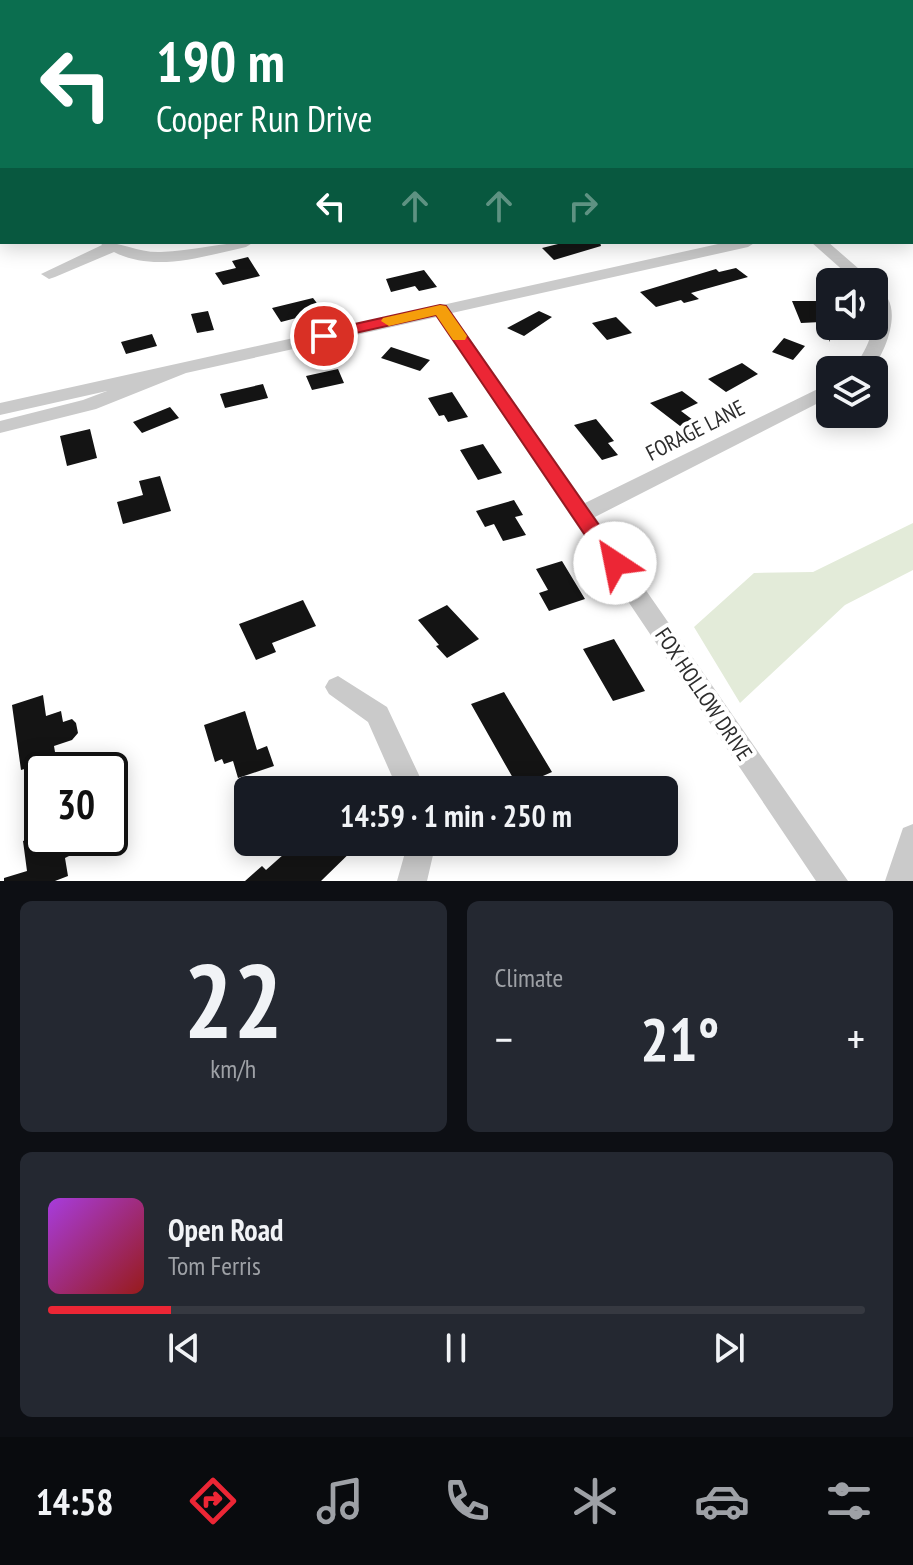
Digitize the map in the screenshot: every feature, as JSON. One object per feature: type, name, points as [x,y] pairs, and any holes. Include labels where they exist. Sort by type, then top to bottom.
[{"type":"street","points":[[49,274],[111,244],[142,257],[156,258],[235,244]]},
{"type":"street","points":[[0,409],[739,244]]},
{"type":"street","points":[[821,244],[850,268]]},
{"type":"street","name":"FOX HOLLOW DRIVE","points":[[440,309],[833,881]]},
{"type":"street","points":[[0,427],[89,405],[180,369]]},
{"type":"street","name":"FORAGE LANE","points":[[582,514],[816,396]]},
{"type":"street","points":[[338,687],[378,715],[406,776]]},
{"type":"street","points":[[900,881],[913,838]]},
{"type":"street","points":[[412,881],[418,856]]},
{"type":"green space","points":[[913,523],[913,570],[845,605],[740,703],[694,627],[754,573],[813,572]]},
{"type":"building","points":[[558,244],[601,246],[554,260],[542,248]]},
{"type":"building","points":[[248,257],[260,276],[223,285],[215,273],[236,268],[232,261]]},
{"type":"building","points":[[736,268],[748,277],[691,293],[699,299],[684,303],[681,300],[656,307],[640,292],[716,269],[719,272]]},
{"type":"building","points":[[424,270],[437,287],[419,291],[415,286],[391,292],[386,279]]},
{"type":"building","points":[[313,298],[323,311],[281,322],[272,308]]},
{"type":"building","points":[[792,301],[816,301],[816,322],[801,323]]},
{"type":"building","points":[[208,311],[214,330],[197,333],[191,314]]},
{"type":"building","points":[[539,311],[552,317],[524,336],[507,328]]},
{"type":"building","points":[[616,317],[632,333],[607,340],[592,323]]},
{"type":"building","points":[[152,334],[157,346],[126,354],[121,342]]},
{"type":"building","points":[[784,338],[805,346],[793,360],[772,352]]},
{"type":"building","points":[[391,347],[430,360],[420,371],[381,358]]},
{"type":"building","points":[[742,363],[758,374],[726,392],[708,379]]},
{"type":"building","points":[[338,369],[344,383],[312,390],[306,376]]},
{"type":"building","points":[[263,384],[268,398],[225,408],[220,394]]},
{"type":"building","points":[[682,391],[698,403],[681,411],[693,420],[680,426],[650,403]]},
{"type":"building","points":[[452,392],[468,417],[448,422],[444,415],[439,416],[428,398]]},
{"type":"building","points":[[170,407],[179,418],[142,433],[133,422]]},
{"type":"building","points":[[596,419],[614,441],[608,443],[618,455],[602,460],[574,425]]},
{"type":"building","points":[[90,429],[97,458],[67,466],[60,436]]},
{"type":"building","points":[[483,444],[502,473],[478,480],[460,450]]},
{"type":"building","points":[[160,476],[171,511],[123,524],[117,502],[143,495],[139,481]]},
{"type":"building","points":[[514,500],[523,515],[515,517],[526,535],[503,541],[494,524],[485,527],[476,511]]},
{"type":"building","points":[[562,561],[585,599],[549,611],[539,593],[548,590],[536,569]]},
{"type":"building","points":[[303,600],[316,626],[272,643],[276,652],[256,660],[239,624]]},
{"type":"building","points":[[447,605],[479,639],[447,658],[418,620]]},
{"type":"building","points":[[614,639],[645,691],[613,701],[583,649]]},
{"type":"building","points":[[504,692],[552,772],[543,776],[512,776],[471,704]]},
{"type":"building","points":[[43,695],[46,716],[61,711],[63,722],[72,719],[78,733],[72,740],[54,746],[55,752],[24,752],[24,769],[21,770],[12,705]]},
{"type":"building","points":[[245,711],[257,750],[267,746],[274,766],[237,776],[233,761],[224,764],[222,759],[215,762],[204,725]]},
{"type":"building","points":[[25,856],[69,856],[65,858],[68,876],[55,881],[4,881],[4,878],[27,871]]},
{"type":"building","points":[[282,856],[347,856],[321,881],[245,881],[262,866],[266,870]]},
{"type":"slow traffic","points":[[389,321],[440,309],[459,336]]},
{"type":"route","points":[[324,336],[440,309],[615,563]]}]
